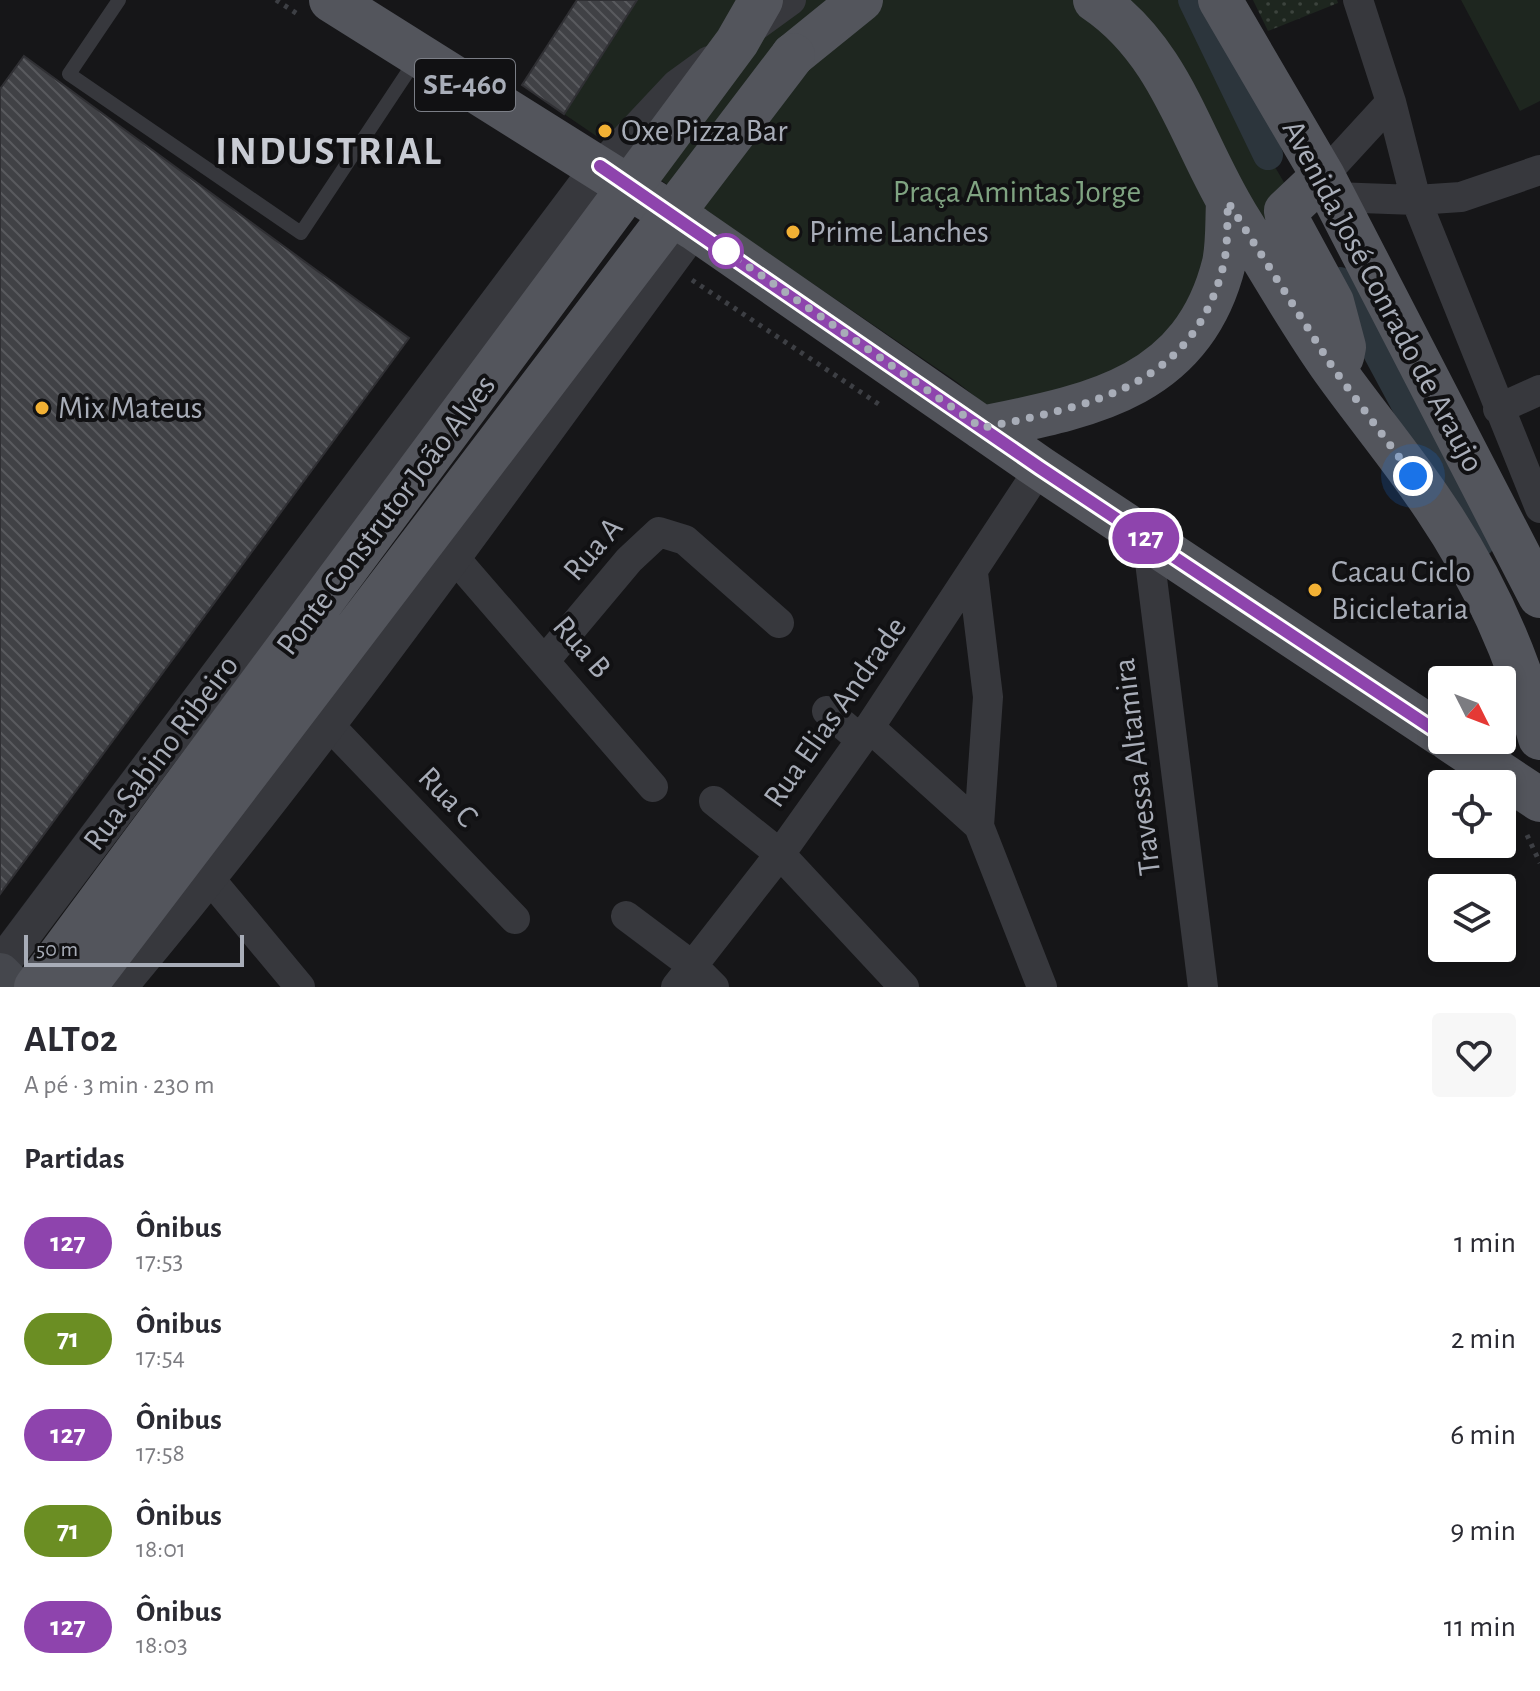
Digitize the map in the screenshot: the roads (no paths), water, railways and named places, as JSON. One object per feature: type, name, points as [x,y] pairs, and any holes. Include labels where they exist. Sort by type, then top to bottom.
[{"type":"main road","name":"SE-460","points":[[331,0],[600,166],[694,228],[1040,468],[1428,726]]},
{"type":"main road","name":"Ponte Construtor João Alves","points":[[36,987],[737,42],[761,0]]},
{"type":"main road","name":"Ponte Construtor João Alves","points":[[84,987],[793,55],[861,0]]},
{"type":"main road","name":"Avenida José Conrado de Araujo","points":[[1220,0],[1328,187],[1540,596]]},
{"type":"main road","name":"Avenida José Conrado de Araujo","points":[[1101,4],[1160,67],[1228,202],[1333,368],[1435,506],[1466,558],[1520,669],[1540,738]]},
{"type":"main road","points":[[1328,187],[1286,211],[1339,324],[1342,357],[1333,368]]},
{"type":"main road","points":[[982,428],[1049,414],[1113,395],[1147,379],[1178,351],[1199,324],[1216,288],[1224,262],[1228,202]]},
{"type":"main road","points":[[1465,754],[1532,815]]},
{"type":"main road","points":[[0,974],[13,987]]},
{"type":"street","name":"Rua Sabino Ribeiro","points":[[0,966],[600,166],[676,85],[791,0]]},
{"type":"street","points":[[1358,0],[1391,102],[1416,200],[1540,508]]},
{"type":"street","points":[[1391,102],[1328,187],[1416,200],[1461,197],[1540,170]]},
{"type":"street","points":[[119,987],[210,879],[328,724],[694,228]]},
{"type":"street","points":[[1498,409],[1540,390]]},
{"type":"street","name":"Rua Elias Andrade","points":[[695,980],[865,734],[1040,468]]},
{"type":"street","name":"Rua A","points":[[546,659],[637,551],[659,532],[685,540],[779,623]]},
{"type":"street","name":"Travessa Altamira","points":[[1147,538],[1203,987]]},
{"type":"street","name":"Rua B","points":[[453,556],[546,659],[653,787]]},
{"type":"street","points":[[973,573],[988,697],[979,826],[1042,987]]},
{"type":"street","points":[[827,711],[865,734],[979,826]]},
{"type":"street","name":"Rua C","points":[[328,724],[515,919]]},
{"type":"street","points":[[714,801],[780,854],[904,987]]},
{"type":"street","points":[[210,879],[300,987]]},
{"type":"street","points":[[626,916],[695,980]]},
{"type":"lane","points":[[119,0],[69,74],[301,233],[418,56]]},
{"type":"waterway","points":[[1193,0],[1268,155]]},
{"type":"waterway","points":[[1340,282],[1480,542]]},
{"type":"place","name":"Oxe Pizza Bar","points":[[605,131]]},
{"type":"place","name":"Prime Lanches","points":[[793,232]]},
{"type":"place","name":"Mix Mateus","points":[[42,408]]},
{"type":"place","name":"Cacau Ciclo Bicicletaria","points":[[1315,590]]},
{"type":"district","name":"INDUSTRIAL","points":[[329,152]]},
{"type":"park label","name":"Praça Amintas Jorge","points":[[1017,192]]}]
